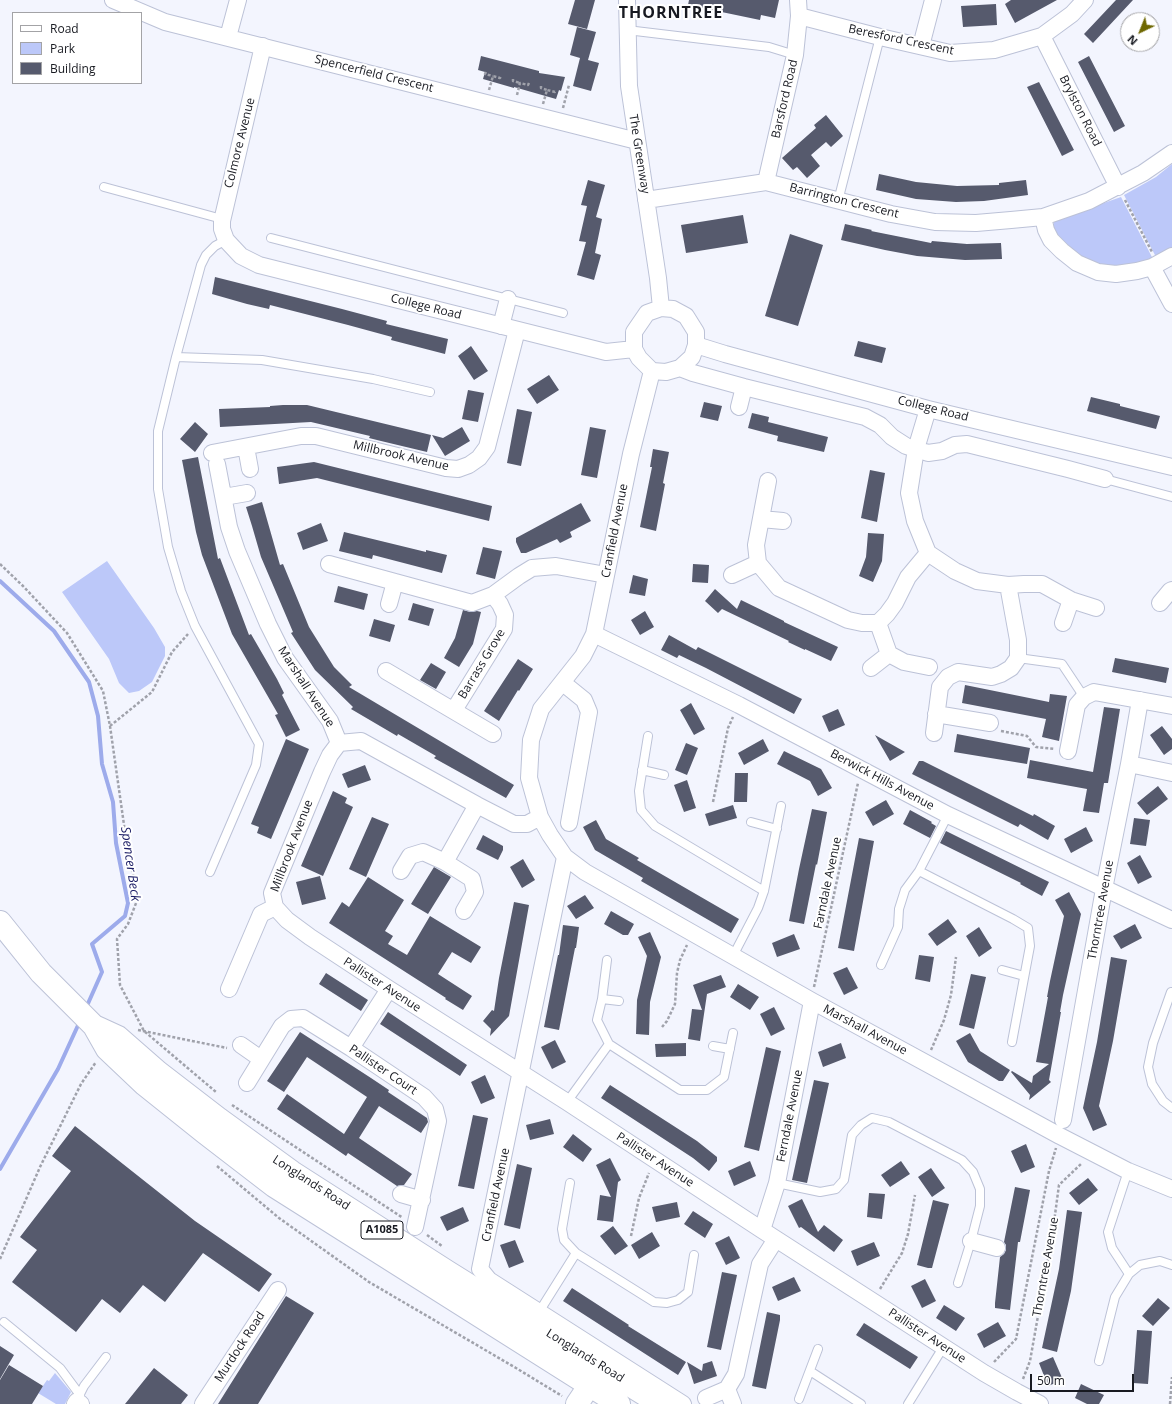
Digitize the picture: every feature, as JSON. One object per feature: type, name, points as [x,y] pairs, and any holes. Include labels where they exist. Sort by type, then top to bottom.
[{"type":"main road","name":"Longlands Road","points":[[0,922],[40,973],[85,1018],[113,1043],[158,1072],[292,1172],[448,1272],[660,1404]]},
{"type":"main road","name":"Longlands Road","points":[[113,1043],[145,1084],[205,1133],[281,1190],[619,1404]]},
{"type":"main road","points":[[577,1404],[602,1367]]},
{"type":"street","name":"Spencerfield Crescent","points":[[113,0],[141,12]]},
{"type":"street","points":[[228,37],[238,0]]},
{"type":"street","name":"The Greenway","points":[[627,0],[629,86],[662,308]]},
{"type":"street","points":[[921,46],[933,0]]},
{"type":"street","name":"Beresford Crescent","points":[[798,8],[880,37],[950,52],[994,50],[1042,36],[1072,14],[1085,0]]},
{"type":"street","name":"Barsford Road","points":[[766,182],[795,54],[798,8]]},
{"type":"street","name":"Spencerfield Crescent","points":[[142,12],[165,22],[637,141]]},
{"type":"street","name":"Brylston Road","points":[[1042,36],[1118,187]]},
{"type":"street","name":"Colmore Avenue","points":[[226,240],[222,229],[222,219],[263,46]]},
{"type":"street","name":"Barrington Crescent","points":[[646,200],[766,182],[891,214],[935,222],[976,223],[1043,217],[1089,201],[1143,173],[1172,153]]},
{"type":"street","points":[[1043,217],[1046,230],[1051,240],[1062,252],[1077,263],[1098,272],[1116,274],[1137,272],[1155,266],[1172,256]]},
{"type":"street","name":"College Road","points":[[226,240],[241,256],[259,265],[606,352],[634,349]]},
{"type":"street","points":[[1155,266],[1172,304]]},
{"type":"street","points":[[501,326],[508,299]]},
{"type":"street","points":[[686,371],[696,345],[696,332],[686,316],[673,309],[662,308],[647,313],[634,332],[634,349],[639,358],[652,371],[686,371],[866,417],[880,425],[892,437],[906,446],[928,453],[942,451],[955,445],[967,444],[1105,479]]},
{"type":"street","name":"Millbrook Avenue","points":[[215,459],[246,447],[301,436],[316,436],[446,468],[458,469],[469,465],[479,458],[487,447],[517,330]]},
{"type":"street","name":"College Road","points":[[696,345],[928,409],[1172,467]]},
{"type":"street","name":"Cranfield Avenue","points":[[652,371],[631,454],[594,634],[583,656],[541,709],[530,740],[529,778],[540,817],[565,857],[480,1269],[489,1280],[683,1404]]},
{"type":"street","points":[[739,407],[744,387]]},
{"type":"street","points":[[928,409],[916,450],[909,493],[915,521],[928,553],[956,571],[977,581],[1008,585],[1042,584],[1071,600],[1096,608]]},
{"type":"street","points":[[246,447],[250,469]]},
{"type":"street","name":"Marshall Avenue","points":[[215,459],[224,496],[229,527],[237,551],[268,624],[285,658],[330,721],[339,743]]},
{"type":"street","points":[[768,480],[756,545],[758,563],[780,588],[848,620],[862,623],[878,623],[895,603],[908,577],[928,553]]},
{"type":"street","points":[[224,496],[247,493]]},
{"type":"street","points":[[761,519],[783,521]]},
{"type":"street","points":[[732,575],[758,563]]},
{"type":"street","points":[[329,564],[472,603],[493,595],[532,568],[556,566],[606,575]]},
{"type":"street","points":[[389,604],[395,582]]},
{"type":"street","points":[[934,733],[940,687],[948,677],[958,672],[992,676],[1001,674],[1011,668],[1018,658],[1018,640],[1008,585]]},
{"type":"street","points":[[1160,603],[1172,590]]},
{"type":"street","name":"Barrass Grove","points":[[454,710],[504,629],[505,615],[493,595]]},
{"type":"street","points":[[1063,623],[1071,600]]},
{"type":"street","points":[[878,623],[889,654],[904,662],[929,667]]},
{"type":"street","name":"Berwick Hills Avenue","points":[[594,634],[739,705],[948,815],[1172,920]]},
{"type":"street","points":[[871,668],[889,654]]},
{"type":"street","points":[[386,671],[493,734]]},
{"type":"street","points":[[562,683],[584,700],[589,712],[569,823]]},
{"type":"street","points":[[1068,751],[1077,705],[1084,697],[1094,692],[1172,706]]},
{"type":"street","name":"Thorntree Avenue","points":[[1063,1120],[1104,889],[1140,700]]},
{"type":"street","points":[[936,714],[990,723]]},
{"type":"street","points":[[339,743],[361,740],[514,824],[527,824],[540,817]]},
{"type":"street","name":"Millbrook Avenue","points":[[229,989],[261,914],[275,907],[272,893],[322,772],[330,755],[339,743]]},
{"type":"street","points":[[1129,764],[1172,773]]},
{"type":"street","points":[[445,862],[477,805]]},
{"type":"street","points":[[401,871],[410,856],[423,852],[445,862],[472,879],[475,892],[464,911]]},
{"type":"street","name":"Marshall Avenue","points":[[565,857],[585,872],[812,1001],[1092,1153],[1128,1171],[1172,1189]]},
{"type":"street","name":"Pallister Avenue","points":[[275,907],[287,920],[310,938],[567,1102],[984,1373],[1040,1404]]},
{"type":"street","points":[[351,1048],[389,989]]},
{"type":"street","name":"Ferndale Avenue","points":[[762,1230],[777,1183],[812,1001]]},
{"type":"street","name":"Pallister Court","points":[[247,1083],[282,1026],[290,1019],[303,1018],[424,1097],[435,1109],[438,1121],[415,1227]]},
{"type":"street","points":[[241,1045],[261,1059]]},
{"type":"street","points":[[401,1194],[422,1200]]},
{"type":"street","points":[[706,1398],[730,1397],[760,1264],[776,1239]]},
{"type":"street","points":[[971,1241],[997,1248]]},
{"type":"street","name":"Murdock Road","points":[[204,1404],[278,1290]]},
{"type":"lane","points":[[627,30],[769,47],[795,54]]},
{"type":"lane","points":[[838,201],[880,37]]},
{"type":"lane","points":[[104,186],[222,219]]},
{"type":"lane","points":[[271,238],[563,312]]},
{"type":"lane","points":[[210,872],[256,765],[259,744],[195,626],[181,591],[168,547],[158,489],[158,431],[201,265],[206,255],[215,246],[226,240]]},
{"type":"lane","points":[[176,357],[262,360],[373,379],[430,392]]},
{"type":"lane","points":[[1105,479],[1172,497]]},
{"type":"lane","points":[[1018,658],[1062,664],[1084,697]]},
{"type":"lane","points":[[648,736],[639,791],[640,810],[655,826],[764,891]]},
{"type":"lane","points":[[642,770],[664,775]]},
{"type":"lane","points":[[733,956],[758,908],[764,891],[781,806]]},
{"type":"lane","points":[[881,965],[898,927],[899,909],[905,890],[919,871],[948,815]]},
{"type":"lane","points":[[751,822],[777,829]]},
{"type":"lane","points":[[919,871],[1028,928],[1030,946],[1012,1042]]},
{"type":"lane","points":[[606,960],[602,999],[597,1020],[609,1044],[680,1090],[707,1090],[724,1077],[733,1033]]},
{"type":"lane","points":[[1002,970],[1024,976]]},
{"type":"lane","points":[[1171,992],[1153,1043],[1148,1067],[1152,1084],[1163,1101],[1172,1108]]},
{"type":"lane","points":[[602,999],[619,1001]]},
{"type":"lane","points":[[567,1102],[609,1044]]},
{"type":"lane","points":[[713,1046],[730,1049]]},
{"type":"lane","points":[[777,1183],[820,1192],[836,1188],[844,1180],[852,1135],[860,1125],[872,1118],[889,1122],[962,1160],[973,1172],[980,1189],[980,1206],[958,1283]]},
{"type":"lane","points":[[1128,1171],[1108,1232],[1112,1248],[1128,1274]]},
{"type":"lane","points":[[570,1183],[562,1229],[564,1240],[576,1253],[654,1302],[667,1303],[678,1300],[688,1292],[694,1255]]},
{"type":"lane","points":[[539,1312],[576,1253]]},
{"type":"lane","points":[[1099,1361],[1115,1297],[1128,1274],[1140,1265],[1160,1260],[1172,1265]]},
{"type":"lane","points":[[4,1322],[60,1368],[78,1401]]},
{"type":"lane","points":[[908,1404],[944,1346]]},
{"type":"lane","points":[[799,1399],[818,1349]]},
{"type":"lane","points":[[78,1401],[84,1386],[106,1357]]},
{"type":"lane","points":[[810,1371],[861,1404]]},
{"type":"path","points":[[486,72],[485,74],[492,76],[500,78],[501,76]]},
{"type":"path","points":[[489,88],[492,76]]},
{"type":"path","points":[[514,79],[513,81],[520,83],[528,85],[529,83]]},
{"type":"path","points":[[517,95],[520,83]]},
{"type":"path","points":[[560,121],[569,85]]},
{"type":"path","points":[[541,86],[541,88],[547,90],[555,92],[556,90]]},
{"type":"path","points":[[544,102],[547,90]]},
{"type":"path","points":[[1118,187],[1155,266]]},
{"type":"path","points":[[0,564],[67,633],[103,691],[110,726],[127,846],[138,898],[128,924],[117,938],[120,985],[144,1031],[218,1094]]},
{"type":"path","points":[[110,726],[152,692],[172,652],[195,626]]},
{"type":"path","points":[[713,802],[728,728],[739,705]]},
{"type":"path","points":[[990,723],[989,729],[1027,736],[1036,747],[1068,751]]},
{"type":"path","name":"Farndale Avenue","points":[[812,1001],[861,769]]},
{"type":"path","points":[[662,1027],[667,1021],[675,1004],[677,972],[680,960],[693,933]]},
{"type":"path","points":[[925,1062],[944,1020],[951,995],[956,957]]},
{"type":"path","points":[[0,1259],[40,1167],[81,1084],[94,1064],[124,1030],[144,1031],[233,1049],[241,1045]]},
{"type":"path","points":[[230,1104],[446,1248]]},
{"type":"path","points":[[984,1373],[1016,1339],[1049,1171],[1060,1136]]},
{"type":"path","name":"Thorntree Avenue","points":[[1017,1392],[1030,1361],[1052,1237],[1059,1185],[1092,1153]]},
{"type":"path","points":[[631,1236],[639,1198],[645,1180],[655,1160]]},
{"type":"path","points":[[872,1301],[902,1253],[908,1234],[915,1195]]},
{"type":"path","points":[[1170,1404],[1172,1377]]},
{"type":"green space","points":[[1172,164],[1172,248],[1157,259],[1124,195],[1156,177]]},
{"type":"green space","points":[[1121,197],[1154,261],[1111,269],[1080,259],[1053,232],[1055,220]]},
{"type":"green space","points":[[107,561],[154,628],[165,647],[165,656],[152,682],[139,691],[129,693],[119,683],[109,659],[62,592]]},
{"type":"green space","points":[[55,1373],[71,1392],[65,1404],[56,1404],[38,1393],[47,1380],[49,1381]]},
{"type":"building","points":[[575,0],[595,0],[587,29],[568,24]]},
{"type":"building","points":[[689,0],[779,0],[775,18],[761,15],[760,20],[688,5]]},
{"type":"building","points":[[1011,0],[1057,0],[1015,23],[1005,4]]},
{"type":"building","points":[[1116,0],[1133,0],[1122,12],[1120,12],[1120,14],[1093,43],[1084,34]]},
{"type":"building","points":[[996,4],[997,25],[963,27],[961,6]]},
{"type":"building","points":[[577,27],[596,32],[588,60],[599,63],[591,91],[573,86],[580,58],[570,55]]},
{"type":"building","points":[[481,56],[539,71],[539,73],[565,77],[561,91],[559,90],[556,99],[483,79],[485,72],[478,70]]},
{"type":"building","points":[[1089,56],[1125,126],[1114,132],[1078,62]]},
{"type":"building","points":[[1039,82],[1074,150],[1062,156],[1027,87]]},
{"type":"building","points":[[826,115],[843,136],[831,147],[826,142],[811,155],[820,166],[807,178],[797,167],[793,170],[782,158],[816,128],[814,125]]},
{"type":"building","points":[[879,174],[916,182],[957,186],[999,185],[999,183],[1026,180],[1028,195],[984,201],[956,202],[916,199],[876,190]]},
{"type":"building","points":[[588,180],[605,185],[596,217],[602,219],[595,253],[601,255],[594,280],[577,275],[586,242],[579,241],[587,206],[581,205]]},
{"type":"building","points":[[743,215],[748,243],[686,253],[681,225]]},
{"type":"building","points":[[845,224],[872,230],[871,231],[931,243],[932,241],[967,244],[1001,243],[1002,259],[965,260],[917,256],[885,250],[841,240]]},
{"type":"building","points":[[790,234],[823,245],[798,326],[765,316]]},
{"type":"building","points":[[215,277],[342,309],[387,321],[386,324],[448,339],[445,354],[391,340],[392,337],[348,325],[270,305],[269,309],[212,294]]},
{"type":"building","points":[[858,341],[886,348],[882,363],[854,356]]},
{"type":"building","points":[[471,346],[488,371],[474,380],[458,356]]},
{"type":"building","points":[[549,375],[559,390],[537,404],[527,389]]},
{"type":"building","points":[[468,390],[484,393],[478,422],[462,419]]},
{"type":"building","points":[[1091,397],[1160,416],[1156,429],[1087,411]]},
{"type":"building","points":[[704,402],[722,406],[718,421],[700,417]]},
{"type":"building","points":[[307,405],[431,435],[427,452],[369,438],[370,436],[311,422],[220,427],[219,409]]},
{"type":"building","points":[[517,409],[532,412],[521,466],[507,463]]},
{"type":"building","points":[[752,413],[769,417],[768,422],[828,437],[824,452],[777,441],[778,436],[748,428]]},
{"type":"building","points":[[195,422],[208,434],[195,452],[180,439]]},
{"type":"building","points":[[462,427],[470,441],[445,456],[432,435],[443,438]]},
{"type":"building","points":[[590,427],[606,430],[597,478],[581,475]]},
{"type":"building","points":[[653,449],[669,452],[663,483],[665,484],[656,531],[640,527],[652,467],[650,467]]},
{"type":"building","points":[[198,457],[218,559],[220,558],[249,635],[251,634],[277,679],[284,693],[282,695],[300,730],[286,737],[275,715],[278,714],[232,634],[202,555],[182,460]]},
{"type":"building","points":[[314,462],[492,506],[489,521],[317,478],[279,484],[277,467]]},
{"type":"building","points":[[870,470],[885,473],[877,522],[861,518]]},
{"type":"building","points":[[262,502],[280,565],[283,564],[309,627],[334,667],[352,685],[349,687],[514,785],[506,798],[434,758],[436,756],[398,734],[397,736],[351,709],[353,707],[315,670],[291,633],[293,632],[261,557],[246,507]]},
{"type":"building","points":[[581,503],[591,521],[570,532],[572,537],[560,543],[557,539],[526,553],[521,553],[516,542],[516,538]]},
{"type":"building","points":[[321,523],[328,541],[303,550],[297,533]]},
{"type":"building","points":[[344,532],[426,552],[426,550],[447,555],[442,573],[373,555],[372,559],[339,551]]},
{"type":"building","points":[[868,533],[884,534],[882,561],[873,582],[859,576],[866,557]]},
{"type":"building","points":[[483,547],[502,551],[495,579],[476,574]]},
{"type":"building","points":[[693,564],[709,565],[708,583],[692,582]]},
{"type":"building","points":[[633,575],[648,579],[645,596],[629,593]]},
{"type":"building","points":[[338,586],[368,594],[364,610],[334,602]]},
{"type":"building","points":[[715,589],[737,609],[741,600],[838,647],[831,661],[788,642],[789,641],[722,609],[718,613],[705,601]]},
{"type":"building","points":[[413,603],[434,609],[429,626],[408,620]]},
{"type":"building","points":[[463,610],[470,612],[481,612],[473,644],[459,667],[444,658],[455,638]]},
{"type":"building","points":[[645,611],[654,627],[640,635],[631,620]]},
{"type":"building","points":[[374,619],[395,625],[390,642],[369,636]]},
{"type":"building","points":[[669,635],[696,650],[698,647],[802,699],[794,714],[679,655],[677,658],[661,650]]},
{"type":"building","points":[[1115,658],[1169,668],[1166,683],[1112,672]]},
{"type":"building","points":[[518,659],[533,669],[499,721],[484,711]]},
{"type":"building","points":[[431,663],[446,672],[436,689],[420,680]]},
{"type":"building","points":[[965,685],[1049,702],[1050,694],[1067,696],[1059,741],[1042,737],[1046,719],[962,703]]},
{"type":"building","points":[[691,703],[705,729],[694,735],[680,710]]},
{"type":"building","points":[[1104,707],[1120,709],[1108,783],[1104,783],[1099,813],[1083,811],[1087,789],[1027,778],[1030,760],[1093,772]]},
{"type":"building","points":[[838,709],[845,725],[829,732],[822,716]]},
{"type":"building","points":[[1162,726],[1172,739],[1172,749],[1164,755],[1150,735]]},
{"type":"building","points":[[957,734],[1030,748],[1027,764],[954,752]]},
{"type":"building","points":[[875,735],[905,752],[890,761]]},
{"type":"building","points":[[286,739],[309,749],[271,839],[257,833],[259,827],[251,824]]},
{"type":"building","points":[[763,739],[769,751],[744,765],[738,753]]},
{"type":"building","points":[[686,743],[698,748],[687,775],[675,770]]},
{"type":"building","points":[[784,751],[821,769],[832,788],[818,796],[810,781],[777,764]]},
{"type":"building","points":[[919,761],[923,761],[1033,816],[1034,814],[1055,826],[1048,840],[1020,824],[1018,827],[912,774]]},
{"type":"building","points":[[365,765],[371,780],[348,788],[342,774]]},
{"type":"building","points":[[735,773],[748,773],[747,802],[734,802]]},
{"type":"building","points":[[687,780],[696,808],[684,812],[674,785]]},
{"type":"building","points":[[1158,786],[1168,799],[1147,815],[1137,803]]},
{"type":"building","points":[[333,791],[347,798],[345,803],[353,807],[323,876],[301,866]]},
{"type":"building","points":[[886,800],[894,814],[873,826],[865,812]]},
{"type":"building","points":[[733,805],[737,818],[709,826],[705,814]]},
{"type":"building","points":[[812,809],[827,812],[804,924],[789,921]]},
{"type":"building","points":[[910,810],[932,822],[931,823],[936,826],[930,838],[903,824]]},
{"type":"building","points":[[372,817],[389,824],[366,877],[349,869]]},
{"type":"building","points":[[1134,818],[1150,820],[1146,846],[1130,844]]},
{"type":"building","points":[[596,820],[606,839],[639,858],[637,860],[739,919],[731,933],[641,881],[643,878],[595,850],[583,827]]},
{"type":"building","points":[[1086,827],[1093,841],[1071,853],[1064,839]]},
{"type":"building","points":[[946,831],[1049,882],[1042,896],[1020,884],[1021,883],[940,843]]},
{"type":"building","points":[[483,835],[503,846],[503,850],[498,860],[476,849]]},
{"type":"building","points":[[859,838],[874,841],[854,951],[838,948]]},
{"type":"building","points":[[1140,855],[1152,877],[1138,884],[1127,863]]},
{"type":"building","points":[[523,859],[535,880],[522,888],[510,867]]},
{"type":"building","points":[[434,867],[451,877],[428,914],[411,904]]},
{"type":"building","points":[[320,876],[326,899],[302,905],[296,882]]},
{"type":"building","points":[[368,877],[404,900],[385,931],[393,936],[388,944],[407,955],[430,916],[481,947],[471,963],[452,952],[438,974],[472,996],[463,1010],[329,923],[342,902],[349,907]]},
{"type":"building","points":[[1069,892],[1081,914],[1063,995],[1049,1080],[1051,1082],[1029,1100],[1030,1095],[1011,1072],[1012,1071],[1032,1083],[1033,1076],[1049,1064],[1036,1062],[1050,981],[1064,916],[1055,900]]},
{"type":"building","points":[[585,895],[594,908],[576,919],[567,906]]},
{"type":"building","points":[[514,902],[529,905],[509,1016],[490,1036],[491,1029],[483,1021],[492,1010],[494,1011]]},
{"type":"building","points":[[611,911],[634,924],[628,935],[623,935],[604,924]]},
{"type":"building","points":[[948,919],[957,932],[937,946],[928,934]]},
{"type":"building","points":[[1135,924],[1142,938],[1121,949],[1113,936]]},
{"type":"building","points":[[563,925],[579,927],[559,1030],[544,1027],[559,955]]},
{"type":"building","points":[[979,927],[992,948],[979,957],[966,936]]},
{"type":"building","points":[[650,932],[661,957],[650,1002],[649,1035],[636,1034],[637,1000],[647,956],[638,937]]},
{"type":"building","points":[[794,934],[800,949],[777,957],[772,943]]},
{"type":"building","points":[[919,955],[934,957],[930,982],[915,979]]},
{"type":"building","points":[[1111,957],[1127,960],[1113,1041],[1099,1106],[1107,1125],[1093,1131],[1083,1108],[1097,1042]]},
{"type":"building","points":[[847,967],[858,988],[844,995],[833,973]]},
{"type":"building","points":[[326,973],[368,1000],[361,1011],[319,984]]},
{"type":"building","points":[[971,974],[986,977],[974,1029],[959,1025]]},
{"type":"building","points":[[721,975],[726,987],[707,994],[700,1041],[688,1039],[692,1009],[702,1010],[693,985]]},
{"type":"building","points":[[738,984],[759,997],[750,1010],[730,997]]},
{"type":"building","points":[[774,1007],[785,1029],[771,1036],[760,1014]]},
{"type":"building","points":[[388,1012],[467,1065],[460,1076],[380,1024]]},
{"type":"building","points":[[300,1032],[389,1090],[388,1092],[427,1118],[428,1122],[421,1133],[379,1106],[359,1138],[412,1174],[404,1185],[397,1186],[348,1153],[346,1156],[277,1109],[287,1094],[344,1134],[367,1097],[307,1057],[284,1092],[267,1081]]},
{"type":"building","points":[[970,1033],[980,1051],[1010,1070],[1003,1081],[999,1081],[968,1062],[956,1041]]},
{"type":"building","points":[[555,1040],[566,1062],[552,1069],[541,1047]]},
{"type":"building","points":[[686,1043],[686,1056],[656,1057],[655,1044]]},
{"type":"building","points":[[841,1043],[846,1058],[823,1067],[818,1052]]},
{"type":"building","points":[[766,1047],[781,1051],[759,1151],[744,1147]]},
{"type":"building","points":[[485,1075],[495,1098],[481,1104],[471,1082]]},
{"type":"building","points":[[814,1080],[829,1083],[807,1183],[792,1180]]},
{"type":"building","points":[[610,1085],[697,1141],[717,1157],[717,1161],[709,1171],[693,1158],[601,1098]]},
{"type":"building","points":[[473,1115],[488,1118],[474,1189],[458,1186]]},
{"type":"building","points":[[550,1119],[554,1134],[530,1140],[526,1125]]},
{"type":"building","points":[[75,1126],[195,1221],[272,1274],[259,1292],[203,1253],[165,1302],[143,1285],[120,1313],[102,1299],[76,1332],[12,1282],[37,1250],[20,1237],[71,1171],[52,1156]]},
{"type":"building","points":[[573,1134],[592,1149],[583,1162],[563,1147]]},
{"type":"building","points":[[1026,1144],[1035,1167],[1021,1173],[1011,1151]]},
{"type":"building","points":[[610,1158],[621,1180],[618,1182],[613,1222],[597,1220],[600,1195],[611,1197],[596,1165]]},
{"type":"building","points":[[750,1161],[756,1176],[734,1186],[728,1171]]},
{"type":"building","points":[[901,1161],[910,1174],[890,1187],[881,1175]]},
{"type":"building","points":[[517,1164],[532,1168],[520,1229],[504,1225]]},
{"type":"building","points":[[931,1168],[945,1188],[932,1197],[918,1177]]},
{"type":"building","points":[[1088,1178],[1098,1190],[1079,1205],[1069,1193]]},
{"type":"building","points":[[1015,1187],[1030,1190],[1020,1242],[1018,1242],[1010,1310],[995,1308],[995,1303],[1000,1257],[1006,1250],[1006,1245],[1004,1242]]},
{"type":"building","points":[[869,1193],[885,1194],[882,1219],[867,1217]]},
{"type":"building","points":[[802,1199],[818,1232],[824,1225],[843,1240],[834,1252],[801,1227],[799,1228],[788,1206]]},
{"type":"building","points":[[933,1200],[949,1204],[932,1268],[928,1268],[917,1265]]},
{"type":"building","points":[[677,1202],[680,1217],[656,1222],[652,1207]]},
{"type":"building","points":[[463,1207],[469,1221],[447,1231],[440,1217]]},
{"type":"building","points":[[1067,1210],[1082,1212],[1071,1291],[1057,1352],[1042,1348],[1059,1269]]},
{"type":"building","points":[[693,1211],[713,1224],[705,1238],[684,1224]]},
{"type":"building","points":[[613,1226],[628,1246],[615,1255],[600,1236]]},
{"type":"building","points":[[652,1232],[660,1246],[639,1259],[631,1245]]},
{"type":"building","points":[[729,1236],[740,1258],[726,1265],[715,1243]]},
{"type":"building","points":[[515,1240],[524,1262],[509,1268],[500,1245]]},
{"type":"building","points":[[874,1242],[880,1256],[857,1266],[851,1251]]},
{"type":"building","points":[[722,1272],[737,1275],[721,1350],[707,1347]]},
{"type":"building","points":[[794,1277],[801,1291],[778,1301],[772,1287]]},
{"type":"building","points":[[925,1279],[936,1301],[922,1308],[911,1286]]},
{"type":"building","points":[[572,1288],[629,1325],[628,1326],[686,1362],[678,1375],[563,1301]]},
{"type":"building","points":[[286,1296],[314,1313],[258,1404],[218,1404]]},
{"type":"building","points":[[1158,1298],[1170,1308],[1153,1326],[1142,1316]]},
{"type":"building","points":[[944,1305],[965,1318],[956,1331],[936,1318]]},
{"type":"building","points":[[767,1312],[780,1315],[780,1320],[766,1389],[752,1386]]},
{"type":"building","points":[[998,1322],[1006,1336],[984,1348],[977,1334]]},
{"type":"building","points":[[864,1323],[918,1357],[910,1369],[856,1335]]},
{"type":"building","points":[[1137,1330],[1152,1331],[1148,1384],[1133,1383]]},
{"type":"building","points":[[0,1346],[14,1355],[0,1379]]},
{"type":"building","points":[[1053,1357],[1063,1380],[1048,1386],[1039,1363]]},
{"type":"building","points":[[712,1361],[717,1376],[694,1384],[687,1362],[702,1371],[703,1364]]},
{"type":"building","points":[[9,1365],[43,1386],[32,1404],[0,1404],[0,1380]]},
{"type":"building","points":[[154,1368],[188,1395],[181,1404],[125,1404]]},
{"type":"building","points":[[1081,1384],[1104,1395],[1099,1404],[1087,1404],[1075,1398]]},
{"type":"waterway","name":"Spencer Beck","points":[[0,581],[54,631],[89,682],[98,716],[102,764],[113,802],[116,843],[128,903],[125,916],[92,944],[102,972],[86,1008]]},
{"type":"waterway","name":"Spencer Beck","points":[[0,1169],[58,1069],[80,1021]]},
{"type":"district","name":"THORNTREE","points":[[671,13]]}]
